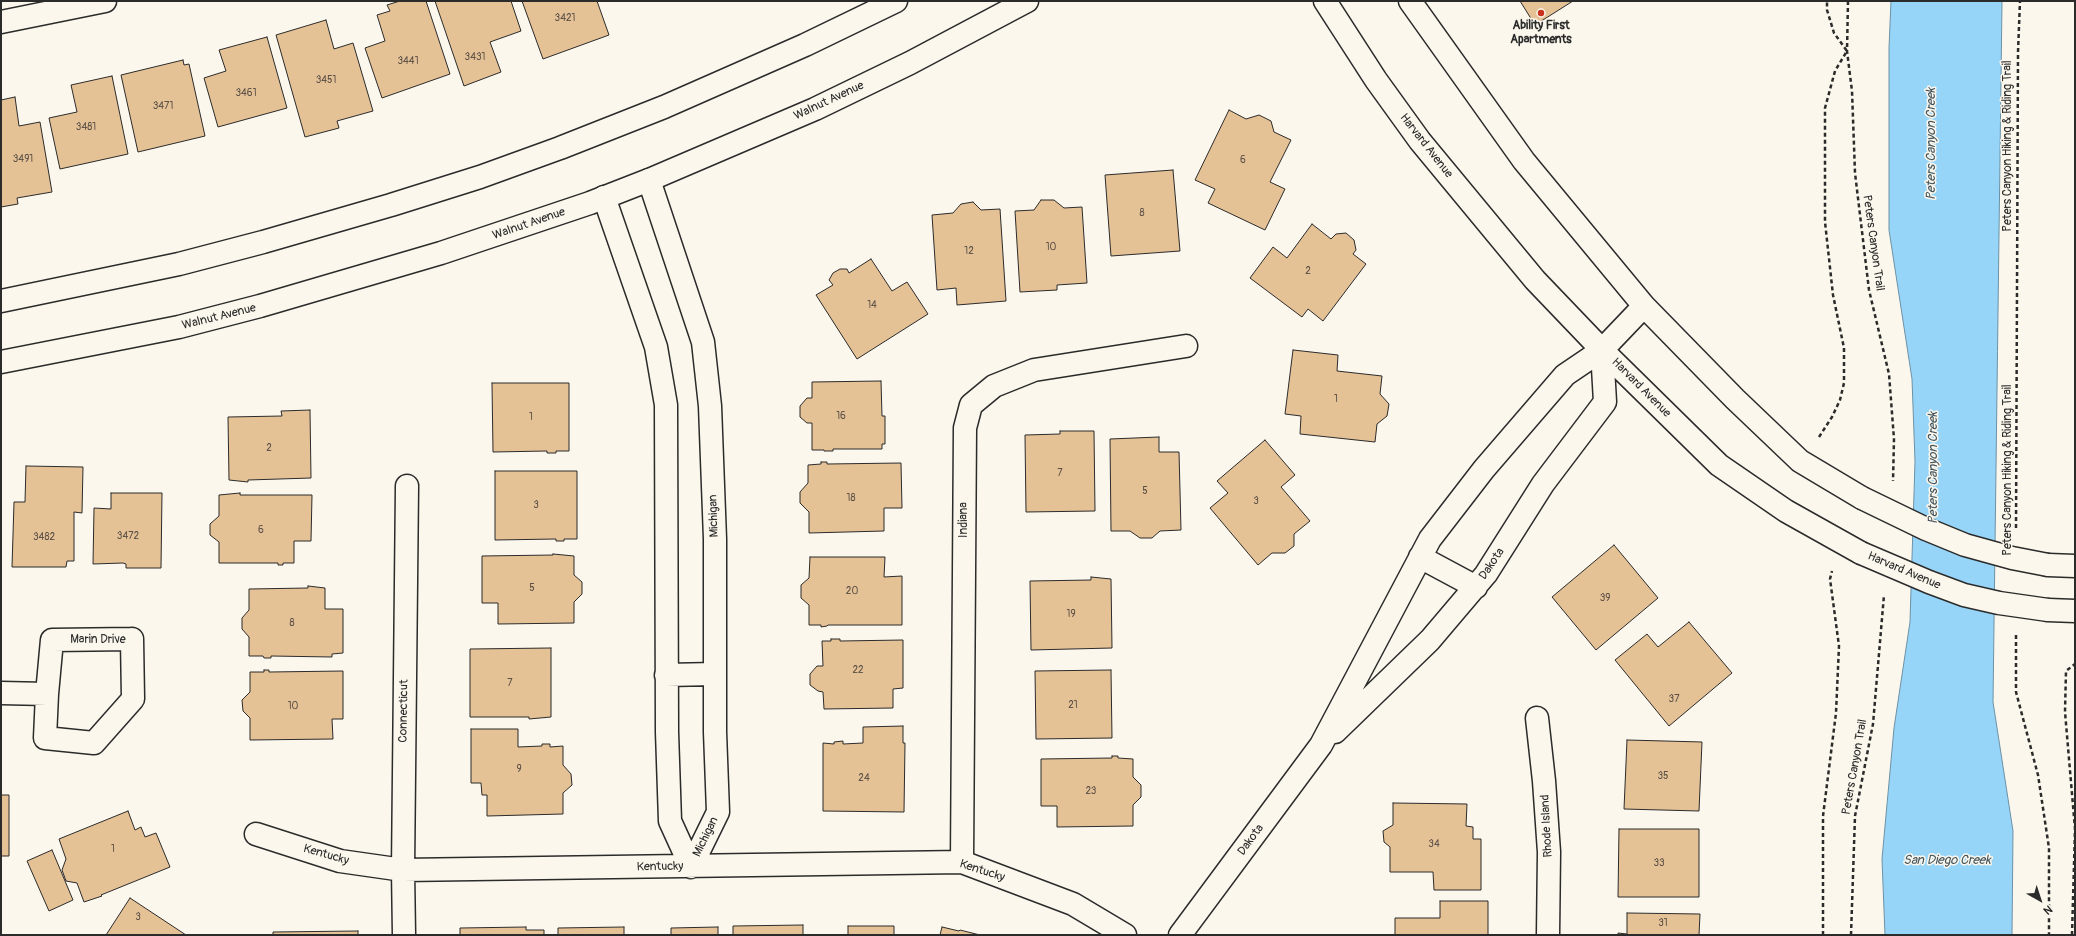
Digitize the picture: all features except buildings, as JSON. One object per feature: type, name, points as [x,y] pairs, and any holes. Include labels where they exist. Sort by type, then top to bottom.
[{"type":"street","points":[[1,22],[105,1]]},
{"type":"street","points":[[1,300],[179,264],[384,207],[480,177],[664,108],[805,45],[896,1]]},
{"type":"street","name":"Walnut Avenue","points":[[1,362],[179,326],[260,306],[448,250],[604,197],[649,180],[815,108],[910,63],[1027,1]]},
{"type":"street","name":"Harvard Avenue","points":[[1325,1],[1376,80],[1420,141],[1535,280],[1602,350],[1719,465],[1786,512],[1852,548],[1928,582],[1964,595],[1999,603],[2048,610],[2075,611]]},
{"type":"street","points":[[1410,1],[1524,161],[1644,306],[1735,400],[1800,461],[1862,498],[1926,530],[1966,545],[2012,558],[2048,565],[2075,566]]},
{"type":"street","name":"Michigan","points":[[649,180],[703,342],[710,414],[714,539],[714,732],[718,812],[692,867]]},
{"type":"street","name":"Michigan","points":[[604,197],[656,347],[666,405],[666,675],[670,821],[692,867]]},
{"type":"street","name":"Dakota","points":[[1180,935],[1321,745],[1430,539],[1484,469],[1565,375],[1602,350],[1644,306]]},
{"type":"street","name":"Indiana","points":[[962,862],[965,428],[971,405],[994,386],[1034,370],[1186,346]]},
{"type":"street","name":"Dakota","points":[[1321,745],[1430,640],[1486,574],[1542,484],[1605,402],[1602,350]]},
{"type":"street","name":"Connecticut","points":[[404,935],[403,870],[406,486]]},
{"type":"street","points":[[1420,557],[1476,586]]},
{"type":"street","name":"Marin Drive","points":[[132,639],[133,699],[94,743],[46,738],[46,694],[52,640],[132,639]]},
{"type":"street","points":[[666,675],[715,674]]},
{"type":"street","points":[[1,693],[46,694]]},
{"type":"street","name":"Rhode Island","points":[[1537,718],[1544,781],[1549,852],[1548,935]]},
{"type":"street","name":"Kentucky","points":[[256,834],[340,861],[403,870],[962,862],[1073,904],[1125,935]]},
{"type":"path","points":[[1800,461],[1832,417],[1840,400],[1844,383],[1844,348],[1833,295],[1825,222],[1825,108],[1834,71],[1847,51],[1834,33],[1827,10],[1827,1]]},
{"type":"path","name":"Peters Canyon Trail","points":[[1848,1],[1847,51],[1852,92],[1855,173],[1869,290],[1889,374],[1894,439],[1893,485]]},
{"type":"path","name":"Peters Canyon Hiking & Riding Trail","points":[[2016,530],[2018,52],[2020,1]]},
{"type":"path","points":[[1824,935],[1823,816],[1836,713],[1840,646],[1830,579],[1852,548]]},
{"type":"path","name":"Peters Canyon Trail","points":[[1851,935],[1855,816],[1873,724],[1884,603]]},
{"type":"path","points":[[2016,633],[2016,692],[2038,775],[2049,848],[2049,935]]},
{"type":"path","points":[[2072,935],[2075,830],[2065,712],[2066,671],[2075,664]]},
{"type":"water","name":"San Diego Creek","points":[[1891,1],[2002,1],[1993,702],[2013,831],[2012,935],[1885,935],[1882,859],[1894,728],[1910,622],[1915,461],[1912,379],[1889,230],[1889,48]]},
{"type":"place","name":"Ability First Apartments","points":[[1541,13]]},
{"type":"water label","name":"Peters Canyon Creek","points":[[1932,144]]},
{"type":"water label","name":"Peters Canyon Creek","points":[[1934,468]]}]
